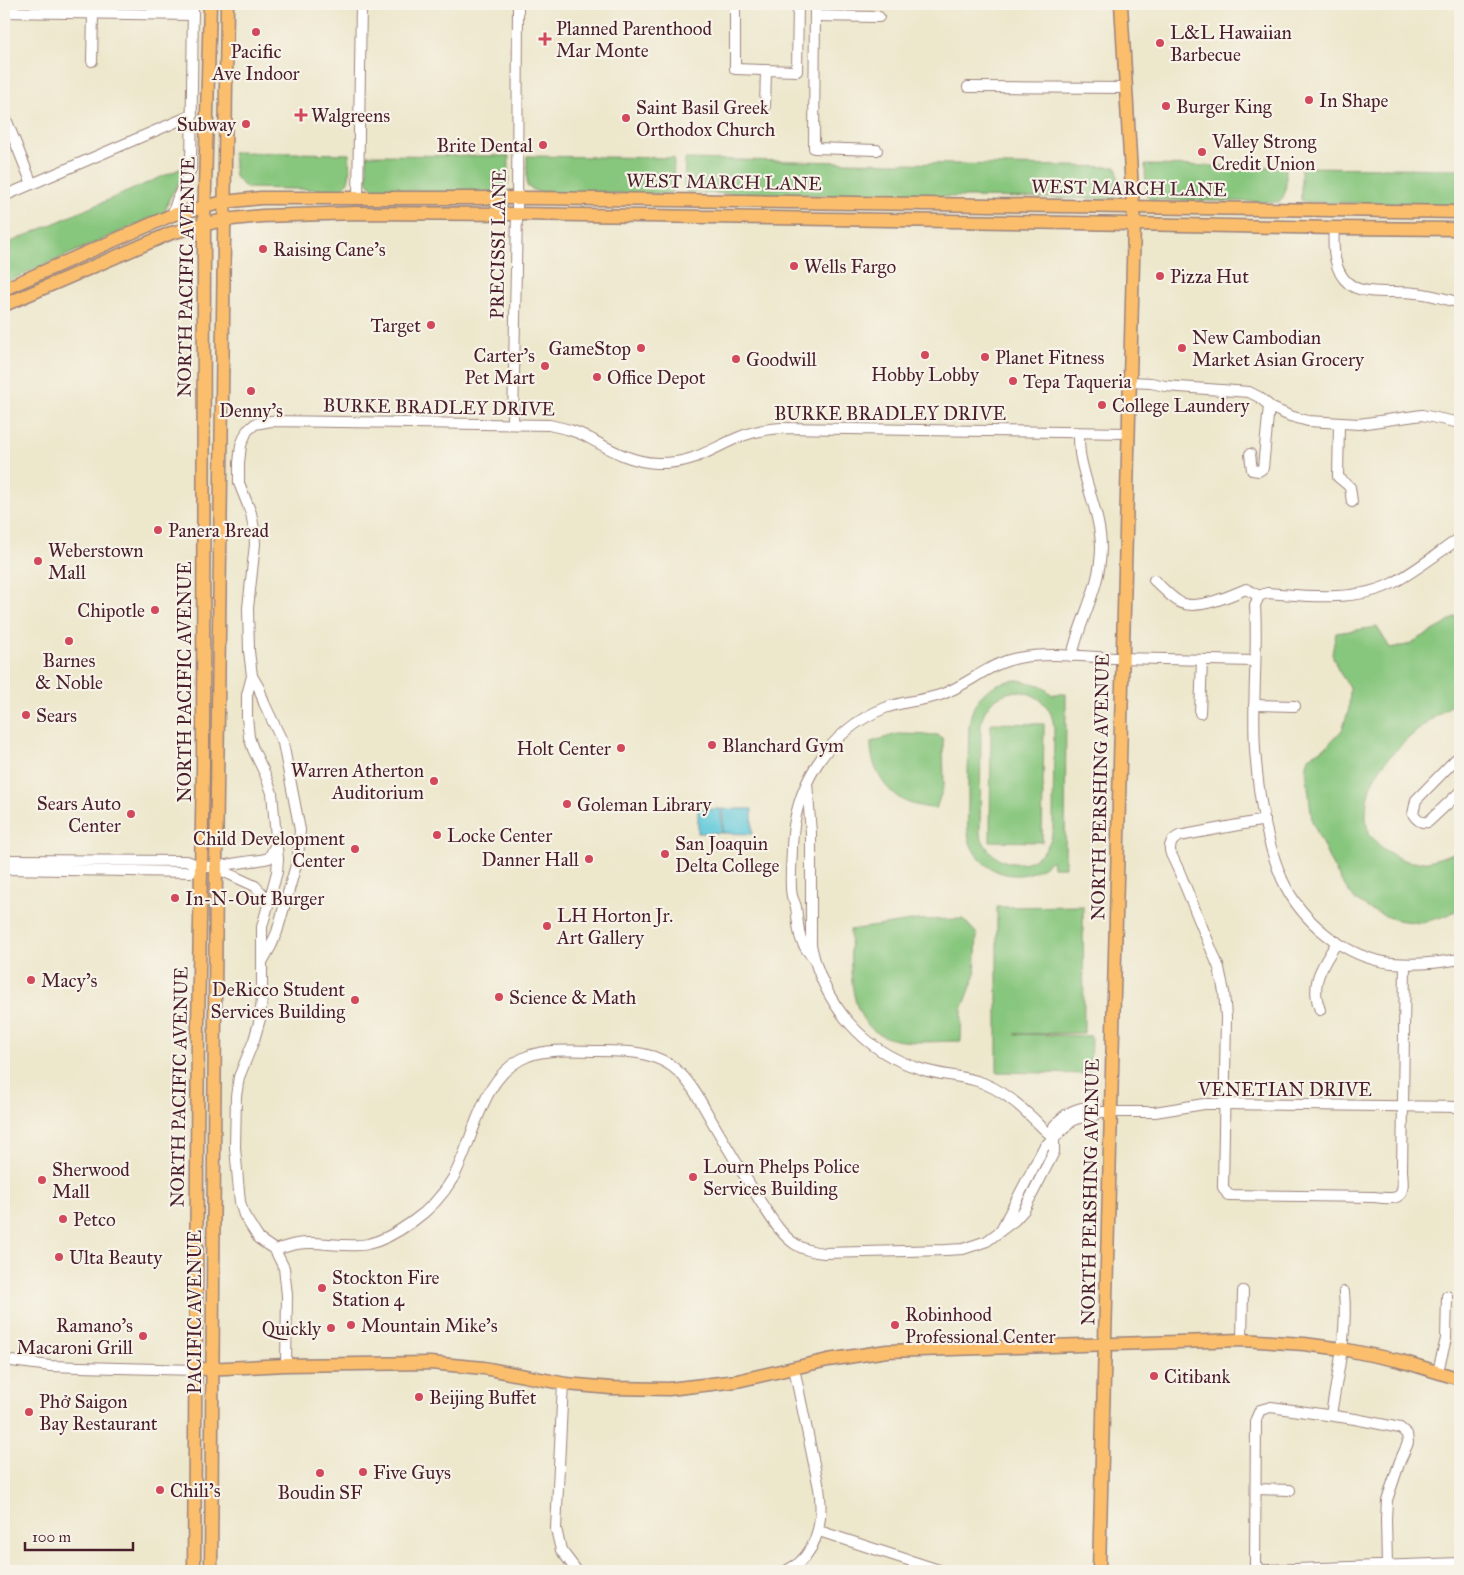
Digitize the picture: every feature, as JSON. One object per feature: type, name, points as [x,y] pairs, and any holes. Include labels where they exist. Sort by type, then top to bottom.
[{"type":"main road","name":"NORTH PACIFIC AVENUE","points":[[194,1571],[198,1035],[203,767],[204,224],[210,4]]},
{"type":"main road","name":"PACIFIC AVENUE","points":[[211,1571],[216,868],[227,4]]},
{"type":"main road","name":"NORTH PERSHING AVENUE","points":[[1099,1571],[1105,1344],[1104,1112],[1122,658],[1134,224],[1121,4]]},
{"type":"main road","name":"WEST MARCH LANE","points":[[4,289],[172,216],[224,202],[261,198],[517,198],[1460,212]]},
{"type":"main road","name":"WEST MARCH LANE","points":[[4,305],[171,233],[223,220],[262,216],[357,213],[517,214],[1460,229]]},
{"type":"main road","points":[[202,578],[211,586],[214,592],[214,644],[219,651]]},
{"type":"main road","points":[[196,1370],[286,1365],[430,1363],[484,1368],[563,1383],[611,1388],[669,1389],[737,1381],[844,1356],[887,1350],[1242,1340],[1304,1344],[1342,1349],[1401,1361],[1460,1379]]},
{"type":"main road","points":[[195,1535],[203,1547],[203,1571]]},
{"type":"street","points":[[172,216],[178,197],[191,169],[193,4]]},
{"type":"street","points":[[358,197],[361,4]]},
{"type":"street","name":"PRECISSI LANE","points":[[513,424],[518,4]]},
{"type":"street","points":[[735,4],[735,69],[798,71],[798,4]]},
{"type":"street","points":[[815,4],[814,148],[877,150]]},
{"type":"street","points":[[4,12],[193,15]]},
{"type":"street","points":[[92,61],[93,14]]},
{"type":"street","points":[[815,16],[879,17]]},
{"type":"street","points":[[765,107],[766,70]]},
{"type":"street","points":[[968,87],[1126,88]]},
{"type":"street","points":[[4,114],[32,184]]},
{"type":"street","points":[[4,196],[192,115]]},
{"type":"street","points":[[1334,228],[1333,252],[1336,265],[1342,277],[1352,285],[1368,291],[1416,293],[1460,303]]},
{"type":"street","points":[[1130,382],[1249,392],[1269,406],[1290,416],[1308,421],[1359,424],[1422,415],[1460,423]]},
{"type":"street","points":[[1250,454],[1252,470],[1263,468],[1269,406]]},
{"type":"street","name":"BURKE BRADLEY DRIVE","points":[[275,1250],[259,1239],[244,1215],[240,1202],[235,1148],[236,1096],[239,1077],[254,1040],[260,1019],[262,927],[276,883],[278,859],[272,793],[249,737],[247,717],[247,694],[252,676],[248,618],[254,557],[254,530],[251,513],[242,493],[238,474],[241,445],[245,434],[251,427],[255,424],[271,421],[549,425],[589,438],[626,457],[656,463],[677,462],[696,457],[736,438],[781,428],[1128,434]]},
{"type":"street","points":[[1339,424],[1338,477],[1350,488],[1352,502]]},
{"type":"street","points":[[1072,656],[1098,578],[1101,550],[1095,507],[1081,460],[1079,432]]},
{"type":"street","points":[[1460,538],[1393,583],[1376,590],[1342,596],[1267,592],[1259,596],[1255,605],[1254,705],[1255,749],[1265,820],[1280,873],[1295,902],[1316,926],[1348,949],[1367,957],[1390,963],[1405,964],[1460,959]]},
{"type":"street","points":[[1154,580],[1170,595],[1182,603],[1191,606],[1226,598],[1246,590],[1259,596]]},
{"type":"street","points":[[814,958],[806,951],[801,942],[796,906],[791,895],[792,840],[795,816],[800,796],[820,758],[834,742],[853,726],[871,714],[902,703],[938,696],[958,688],[984,672],[1018,658],[1072,656],[1255,661]]},
{"type":"street","points":[[1200,713],[1202,660]]},
{"type":"street","name":"BURKE BRADLEY DRIVE","points":[[252,676],[284,743],[300,830],[300,850],[294,874],[272,946],[262,963]]},
{"type":"street","points":[[1254,705],[1295,706]]},
{"type":"street","points":[[1460,757],[1416,800],[1413,814],[1422,823],[1428,822],[1460,792]]},
{"type":"street","points":[[807,782],[811,833],[810,934],[814,958],[830,994],[844,1019],[873,1046],[907,1065],[976,1080],[998,1090],[1013,1100],[1046,1132],[1055,1138]]},
{"type":"street","points":[[1265,820],[1179,836],[1172,842],[1170,847],[1171,854],[1216,962],[1224,992],[1226,1017],[1223,1188],[1228,1195],[1374,1197],[1392,1199],[1400,1196],[1403,1189],[1405,964]]},
{"type":"street","points":[[4,860],[187,861],[201,867],[216,868],[239,862],[256,862],[269,858],[276,844]]},
{"type":"street","points":[[256,862],[269,867],[281,894],[277,919],[278,926]]},
{"type":"street","points":[[4,869],[192,872],[201,867]]},
{"type":"street","points":[[216,868],[255,886],[270,902]]},
{"type":"street","points":[[255,886],[276,883],[294,874]]},
{"type":"street","points":[[1320,1010],[1316,1001],[1316,982],[1337,942]]},
{"type":"street","name":"VENETIAN DRIVE","points":[[275,1250],[299,1244],[335,1246],[367,1244],[395,1234],[414,1221],[439,1197],[453,1178],[487,1096],[495,1082],[512,1066],[527,1057],[560,1051],[630,1052],[654,1056],[672,1066],[691,1086],[775,1224],[788,1239],[816,1252],[954,1250],[980,1244],[992,1238],[1001,1230],[1044,1147],[1073,1120],[1095,1116],[1104,1112],[1155,1112],[1204,1104],[1460,1107]]},
{"type":"street","points":[[275,1250],[284,1268],[287,1303],[286,1365]]},
{"type":"street","points":[[1242,1340],[1243,1291]]},
{"type":"street","points":[[1330,1415],[1342,1349],[1344,1292]]},
{"type":"street","points":[[1438,1371],[1446,1339],[1447,1296]]},
{"type":"street","points":[[4,1360],[50,1366],[196,1370]]},
{"type":"street","points":[[786,1571],[807,1554],[819,1531],[821,1504],[794,1368]]},
{"type":"street","points":[[563,1383],[556,1530],[561,1550],[577,1571]]},
{"type":"street","points":[[1387,1565],[1387,1500],[1408,1443],[1407,1434],[1400,1428],[1330,1415],[1271,1407],[1264,1407],[1260,1410],[1256,1419],[1255,1565],[1262,1570],[1268,1570],[1460,1563]]},
{"type":"street","points":[[1256,1489],[1290,1490]]},
{"type":"street","points":[[819,1531],[942,1571]]},
{"type":"green space","points":[[233,152],[349,154],[349,179],[341,190],[246,188],[235,177]]},
{"type":"green space","points":[[367,155],[509,156],[508,184],[501,190],[501,193],[374,190],[367,181]]},
{"type":"green space","points":[[527,156],[674,158],[673,190],[670,194],[537,192],[527,186]]},
{"type":"green space","points":[[685,159],[1117,167],[1119,192],[1114,199],[687,193],[684,187]]},
{"type":"green space","points":[[1145,165],[1286,167],[1286,187],[1284,196],[1278,202],[1151,200],[1146,194]]},
{"type":"green space","points":[[1301,167],[1460,169],[1460,205],[1306,202],[1301,200]]},
{"type":"green space","points":[[182,168],[188,168],[169,199],[165,212],[4,283],[4,245]]},
{"type":"green space","points":[[1456,616],[1460,620],[1460,700],[1412,735],[1380,768],[1371,785],[1366,821],[1369,832],[1381,847],[1406,861],[1424,862],[1460,851],[1460,908],[1448,915],[1422,923],[1396,920],[1373,911],[1355,900],[1342,882],[1312,821],[1306,769],[1309,757],[1327,746],[1342,730],[1349,709],[1350,688],[1338,670],[1332,654],[1336,633],[1377,627],[1390,648],[1407,645],[1444,625]]},
{"type":"green space","points":[[1018,680],[1040,685],[1054,696],[1054,694],[1066,694],[1065,867],[1053,867],[1052,860],[1031,873],[1019,875],[1006,874],[994,870],[984,863],[970,843],[967,822],[969,727],[971,717],[978,700],[984,693],[1008,681]],"holes":[[[1010,692],[1026,693],[1044,703],[1053,721],[1053,828],[1049,843],[1042,853],[1031,860],[1020,863],[1007,862],[996,857],[986,847],[980,833],[981,727],[984,713],[997,698]]]},
{"type":"green space","points":[[991,723],[1044,724],[1042,842],[990,841]]},
{"type":"green space","points":[[897,734],[938,735],[943,739],[944,785],[936,809],[912,804],[900,799],[886,786],[876,769],[871,751],[871,742]]},
{"type":"green space","points":[[1083,906],[1084,1033],[1015,1034],[1091,1036],[1090,1074],[997,1072],[997,907]]},
{"type":"green space","points":[[963,919],[977,934],[975,976],[962,1010],[961,1041],[903,1041],[884,1036],[870,1027],[861,1015],[855,1000],[852,983],[850,930],[918,920]]},
{"type":"water","points":[[698,809],[721,809],[722,833],[698,833]]},
{"type":"water","points":[[723,809],[752,809],[752,834],[723,833]]},
{"type":"place","name":"Pacific Ave Indoor","points":[[256,32]]},
{"type":"place","name":"Planned Parenthood Mar Monte","points":[[545,39]]},
{"type":"place","name":"L&L Hawaiian Barbecue","points":[[1160,43]]},
{"type":"place","name":"In Shape","points":[[1309,100]]},
{"type":"place","name":"Burger King","points":[[1166,106]]},
{"type":"place","name":"Walgreens","points":[[301,115]]},
{"type":"place","name":"Saint Basil Greek Orthodox Church","points":[[626,118]]},
{"type":"place","name":"Subway","points":[[246,124]]},
{"type":"place","name":"Brite Dental","points":[[543,145]]},
{"type":"place","name":"Valley Strong Credit Union","points":[[1202,152]]},
{"type":"place","name":"Raising Cane's","points":[[263,249]]},
{"type":"place","name":"Wells Fargo","points":[[794,266]]},
{"type":"place","name":"Pizza Hut","points":[[1160,276]]},
{"type":"place","name":"Target","points":[[431,325]]},
{"type":"place","name":"GameStop","points":[[641,348]]},
{"type":"place","name":"New Cambodian Market Asian Grocery","points":[[1182,348]]},
{"type":"place","name":"Hobby Lobby","points":[[925,355]]},
{"type":"place","name":"Planet Fitness","points":[[985,357]]},
{"type":"place","name":"Goodwill","points":[[736,359]]},
{"type":"place","name":"Carter's Pet Mart","points":[[545,366]]},
{"type":"place","name":"Office Depot","points":[[597,377]]},
{"type":"place","name":"Tepa Taqueria","points":[[1013,381]]},
{"type":"place","name":"Denny's","points":[[251,391]]},
{"type":"place","name":"College Laundery","points":[[1102,405]]},
{"type":"place","name":"Panera Bread","points":[[158,530]]},
{"type":"place","name":"Weberstown Mall","points":[[38,561]]},
{"type":"place","name":"Chipotle","points":[[155,610]]},
{"type":"place","name":"Barnes & Noble","points":[[69,641]]},
{"type":"place","name":"Sears","points":[[26,715]]},
{"type":"place","name":"Blanchard Gym","points":[[712,745]]},
{"type":"place","name":"Holt Center","points":[[621,748]]},
{"type":"place","name":"Warren Atherton Auditorium","points":[[434,781]]},
{"type":"place","name":"Goleman Library","points":[[567,804]]},
{"type":"place","name":"Sears Auto Center","points":[[131,814]]},
{"type":"place","name":"Locke Center","points":[[437,835]]},
{"type":"place","name":"Child Development Center","points":[[355,849]]},
{"type":"place","name":"San Joaquin Delta College","points":[[665,854]]},
{"type":"place","name":"Danner Hall","points":[[589,859]]},
{"type":"place","name":"In-N-Out Burger","points":[[175,898]]},
{"type":"place","name":"LH Horton Jr. Art Gallery","points":[[547,926]]},
{"type":"place","name":"Macy's","points":[[31,980]]},
{"type":"place","name":"Science & Math","points":[[499,997]]},
{"type":"place","name":"DeRicco Student Services Building","points":[[355,1000]]},
{"type":"place","name":"Lourn Phelps Police Services Building","points":[[693,1177]]},
{"type":"place","name":"Sherwood Mall","points":[[42,1180]]},
{"type":"place","name":"Petco","points":[[63,1219]]},
{"type":"place","name":"Ulta Beauty","points":[[59,1257]]},
{"type":"place","name":"Stockton Fire Station 4","points":[[322,1288]]},
{"type":"place","name":"Mountain Mike's","points":[[351,1325]]},
{"type":"place","name":"Robinhood Professional Center","points":[[895,1325]]},
{"type":"place","name":"Quickly","points":[[331,1328]]},
{"type":"place","name":"Ramano's Macaroni Grill","points":[[143,1336]]},
{"type":"place","name":"Citibank","points":[[1154,1376]]},
{"type":"place","name":"Beijing Buffet","points":[[419,1397]]},
{"type":"place","name":"Phở Saigon Bay Restaurant","points":[[29,1412]]},
{"type":"place","name":"Five Guys","points":[[363,1472]]},
{"type":"place","name":"Boudin SF","points":[[320,1473]]},
{"type":"place","name":"Chili's","points":[[160,1490]]}]
